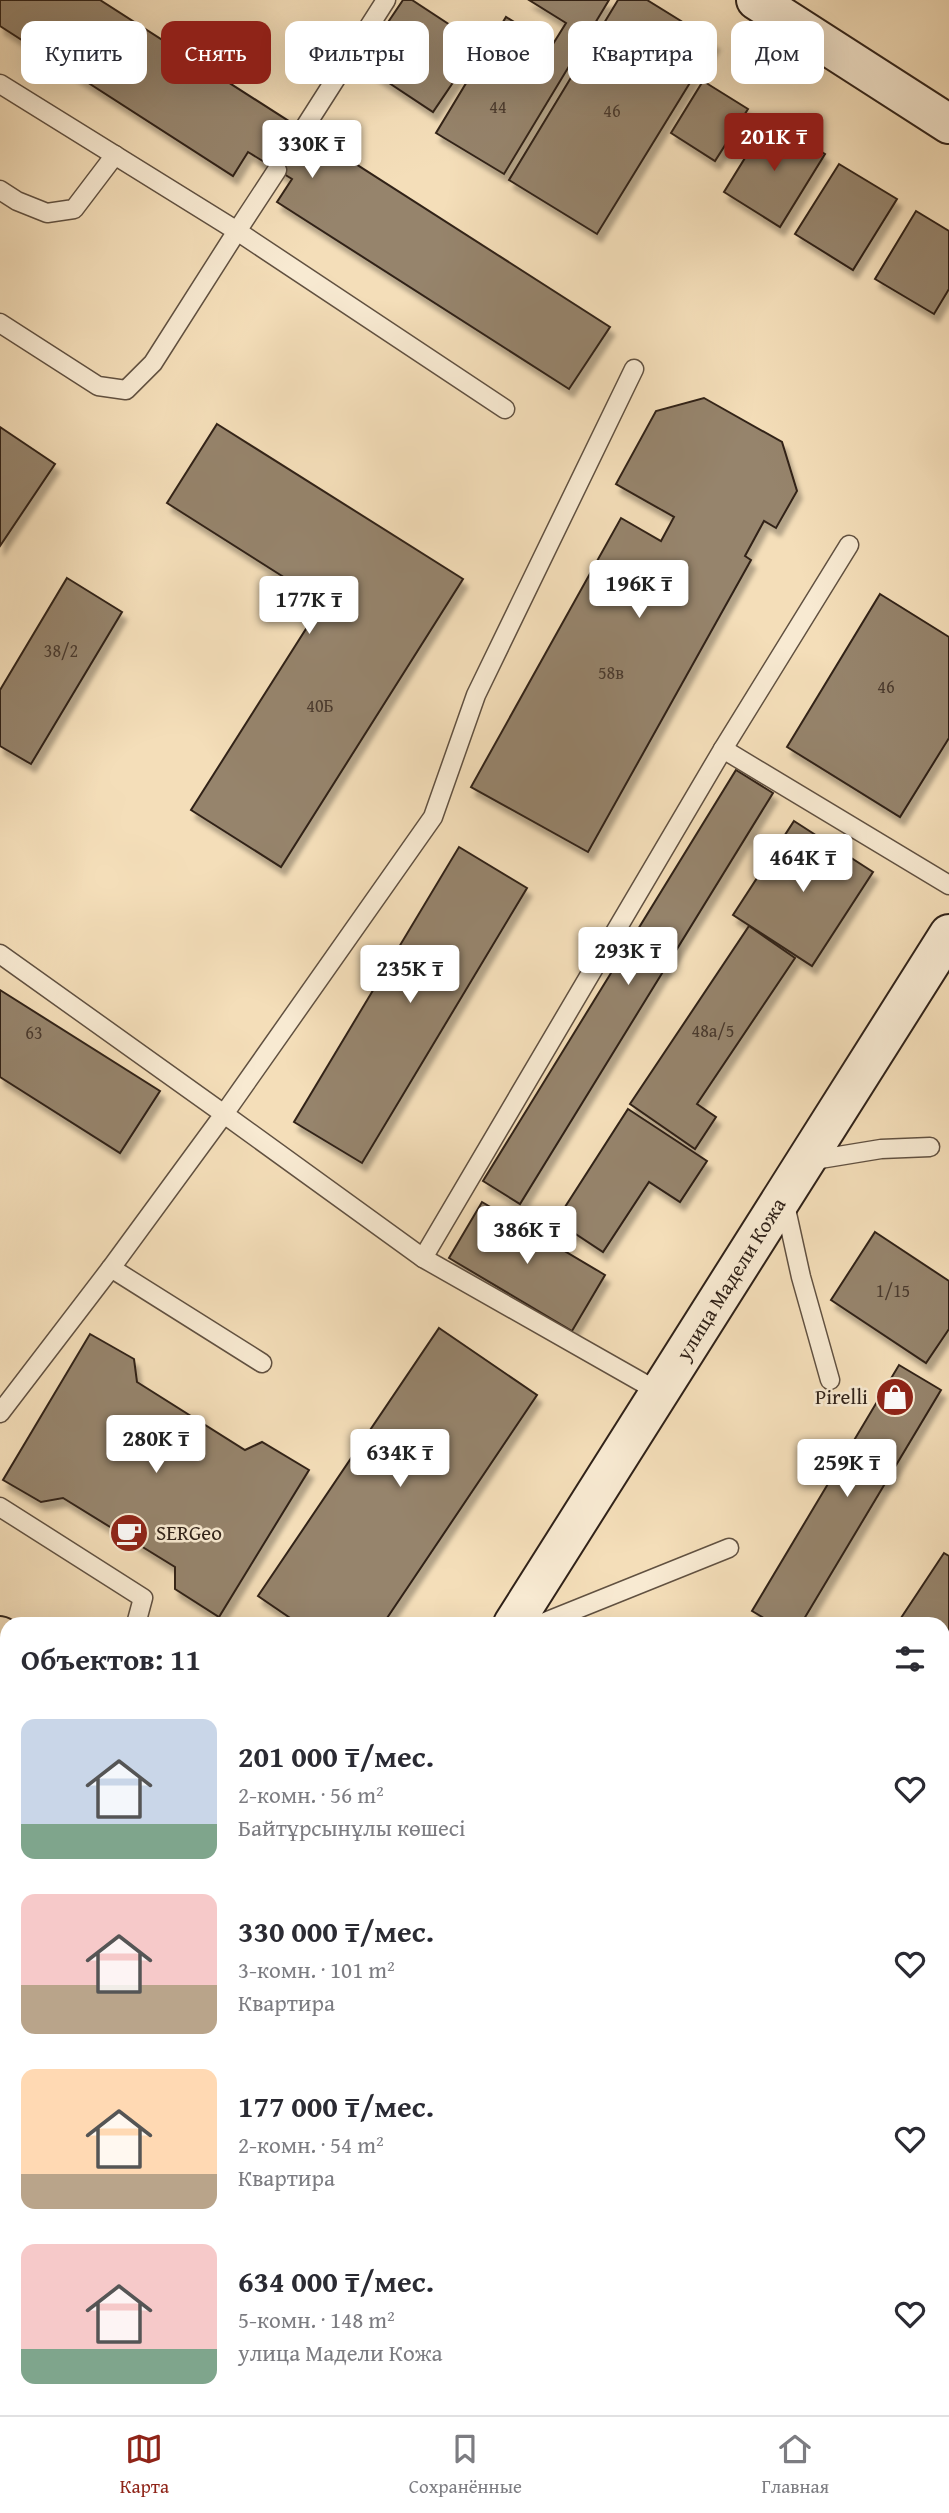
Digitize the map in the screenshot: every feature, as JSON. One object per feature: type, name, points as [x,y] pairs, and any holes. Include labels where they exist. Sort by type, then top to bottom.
[{"type":"main road","points":[[756,0],[949,124]]},
{"type":"main road","name":"улица Мадели Кожа","points":[[517,1617],[949,934]]},
{"type":"lane","points":[[303,130],[386,0]]},
{"type":"lane","points":[[0,84],[237,231],[505,409]]},
{"type":"lane","points":[[0,190],[17,201],[47,213],[74,209],[115,156]]},
{"type":"lane","points":[[0,323],[98,386],[126,390],[153,363],[277,170]]},
{"type":"lane","points":[[0,1413],[111,1269],[224,1114],[433,817],[476,695],[634,369]]},
{"type":"lane","points":[[423,1258],[723,749],[849,545]]},
{"type":"lane","points":[[723,749],[949,885]]},
{"type":"lane","points":[[0,954],[423,1258],[659,1392]]},
{"type":"lane","points":[[805,1161],[881,1149],[930,1147]]},
{"type":"lane","points":[[783,1197],[801,1277],[830,1380]]},
{"type":"lane","points":[[111,1269],[262,1363]]},
{"type":"lane","points":[[0,1507],[143,1598],[138,1617]]},
{"type":"lane","points":[[557,1617],[729,1548]]},
{"type":"building","points":[[0,0],[100,0],[133,21],[21,21],[21,40],[0,26]]},
{"type":"building","points":[[403,0],[412,0],[444,21],[443,84],[452,84],[433,112],[391,84],[429,84],[429,21],[389,21]]},
{"type":"building","points":[[529,0],[609,0],[596,21],[568,21],[568,68],[504,174],[436,133],[466,84],[554,84],[554,42],[566,23]]},
{"type":"building","points":[[618,0],[647,0],[681,21],[605,21]]},
{"type":"building","points":[[147,30],[161,39],[161,84],[231,84],[610,327],[569,389],[277,202],[292,179],[248,152],[233,176],[90,84],[147,84]]},
{"type":"building","points":[[568,83],[689,84],[597,234],[509,180]]},
{"type":"building","points":[[701,84],[708,84],[748,109],[715,161],[671,133]]},
{"type":"building","points":[[769,119],[825,154],[780,227],[724,192]]},
{"type":"building","points":[[839,164],[897,199],[853,270],[795,234]]},
{"type":"building","points":[[916,211],[949,231],[949,289],[934,314],[875,279]]},
{"type":"building","points":[[704,398],[782,442],[797,491],[776,528],[764,521],[745,556],[751,560],[588,852],[471,787],[621,518],[661,541],[674,517],[616,484],[656,411]]},
{"type":"building","points":[[217,424],[463,579],[281,867],[191,810],[323,602],[167,503]]},
{"type":"building","points":[[0,427],[55,464],[0,546]]},
{"type":"building","points":[[67,578],[122,612],[31,764],[0,746],[0,690]]},
{"type":"building","points":[[880,594],[949,637],[949,738],[900,817],[787,747]]},
{"type":"building","points":[[736,770],[773,793],[520,1204],[483,1181]]},
{"type":"building","points":[[794,821],[873,872],[812,966],[733,915]]},
{"type":"building","points":[[459,847],[527,888],[362,1163],[294,1122]]},
{"type":"building","points":[[749,926],[795,958],[697,1104],[716,1117],[695,1149],[630,1104]]},
{"type":"building","points":[[0,990],[160,1091],[120,1153],[0,1077]]},
{"type":"building","points":[[628,1109],[707,1161],[680,1202],[649,1182],[603,1252],[556,1221]]},
{"type":"building","points":[[482,1202],[605,1275],[572,1331],[449,1258]]},
{"type":"building","points":[[875,1232],[949,1281],[949,1329],[926,1363],[831,1300]]},
{"type":"building","points":[[439,1328],[537,1395],[388,1617],[289,1617],[258,1596]]},
{"type":"building","points":[[90,1334],[134,1359],[137,1382],[245,1450],[262,1442],[309,1470],[219,1617],[175,1589],[175,1567],[63,1498],[41,1502],[3,1480]]},
{"type":"building","points":[[899,1365],[941,1390],[805,1617],[762,1617],[752,1611]]},
{"type":"building","points":[[944,1553],[949,1556],[949,1617],[902,1617]]},
{"type":"place","name":"Pirelli","points":[[895,1397]]},
{"type":"place","name":"SERGeo","points":[[129,1533]]}]
